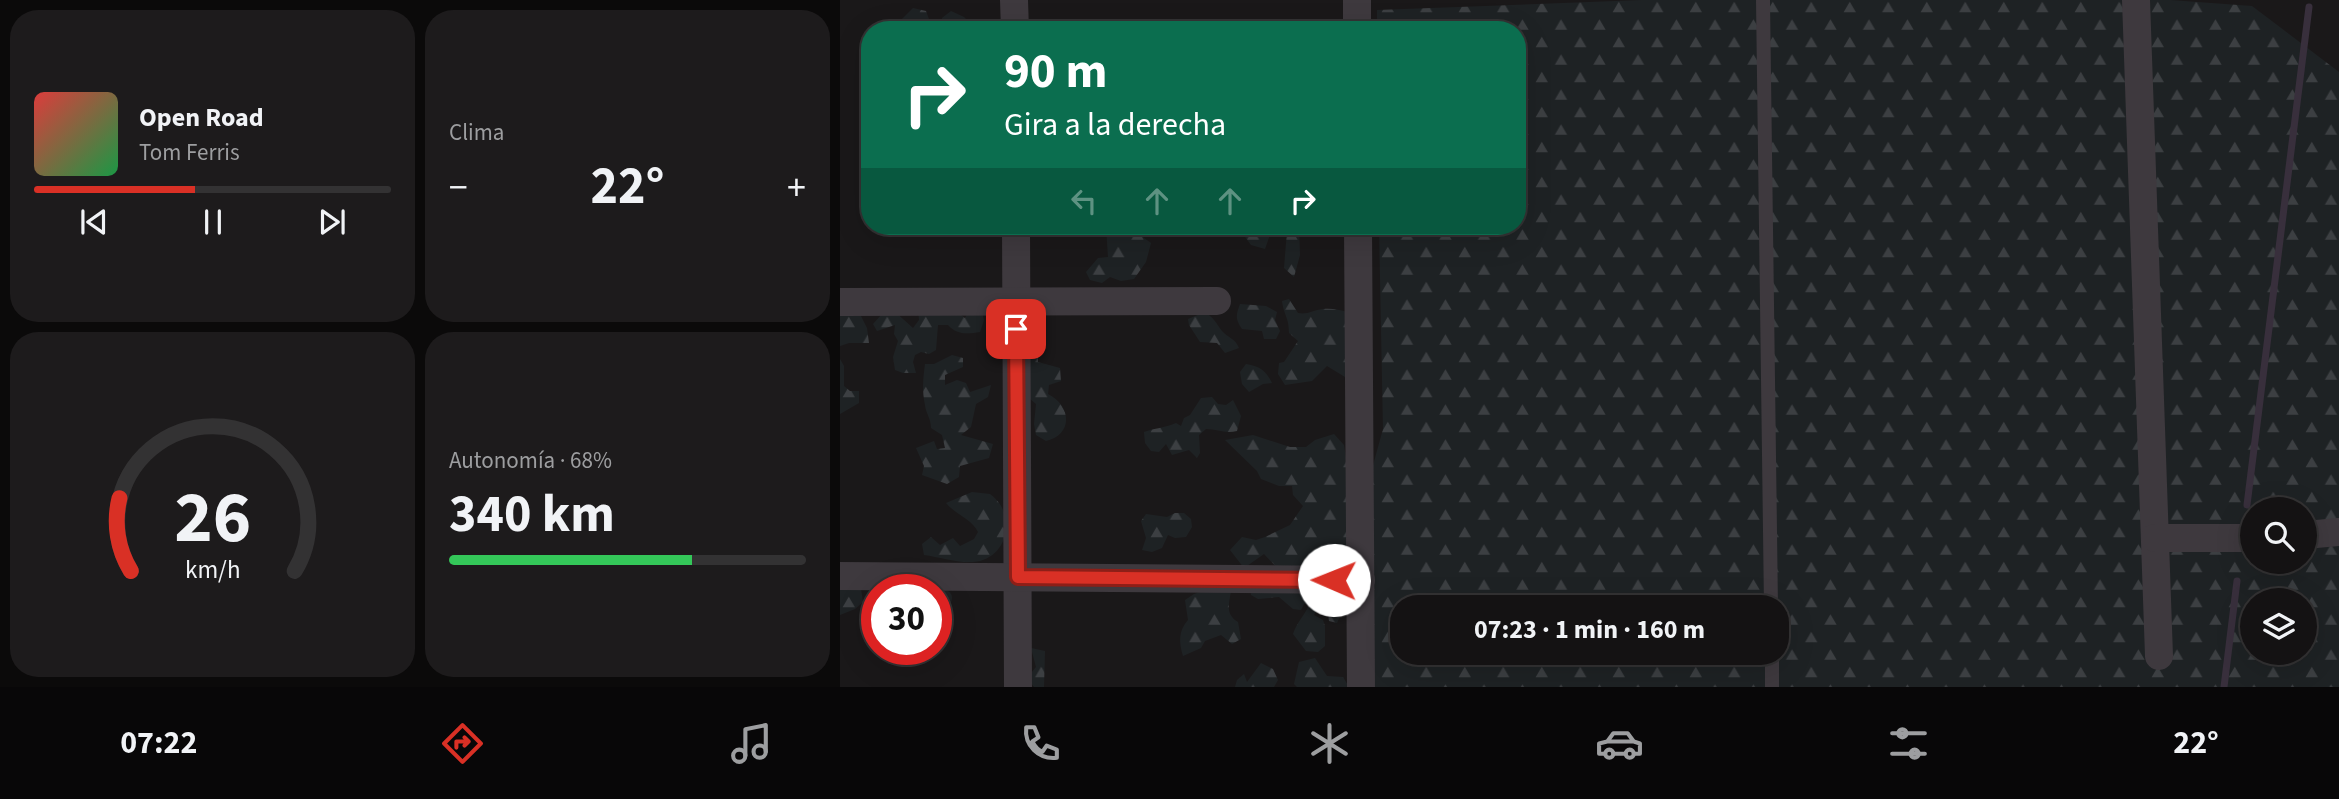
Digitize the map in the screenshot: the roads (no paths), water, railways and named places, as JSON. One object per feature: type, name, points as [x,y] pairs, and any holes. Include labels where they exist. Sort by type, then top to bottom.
[{"type":"street","points":[[1014,0],[1015,21]]},
{"type":"street","points":[[1357,0],[1357,21]]},
{"type":"street","points":[[2136,0],[2159,656]]},
{"type":"street","points":[[1016,235],[1018,687]]},
{"type":"street","points":[[1358,235],[1361,687]]},
{"type":"street","points":[[840,302],[1217,301]]},
{"type":"street","points":[[2317,534],[2339,533]]},
{"type":"street","points":[[2155,538],[2240,538]]},
{"type":"street","points":[[840,576],[1361,580]]},
{"type":"lane","points":[[1763,0],[1771,595]]},
{"type":"lane","points":[[1772,665],[1772,687]]},
{"type":"waterway","points":[[2248,497],[2309,7]]},
{"type":"waterway","points":[[2224,687],[2237,581]]}]
